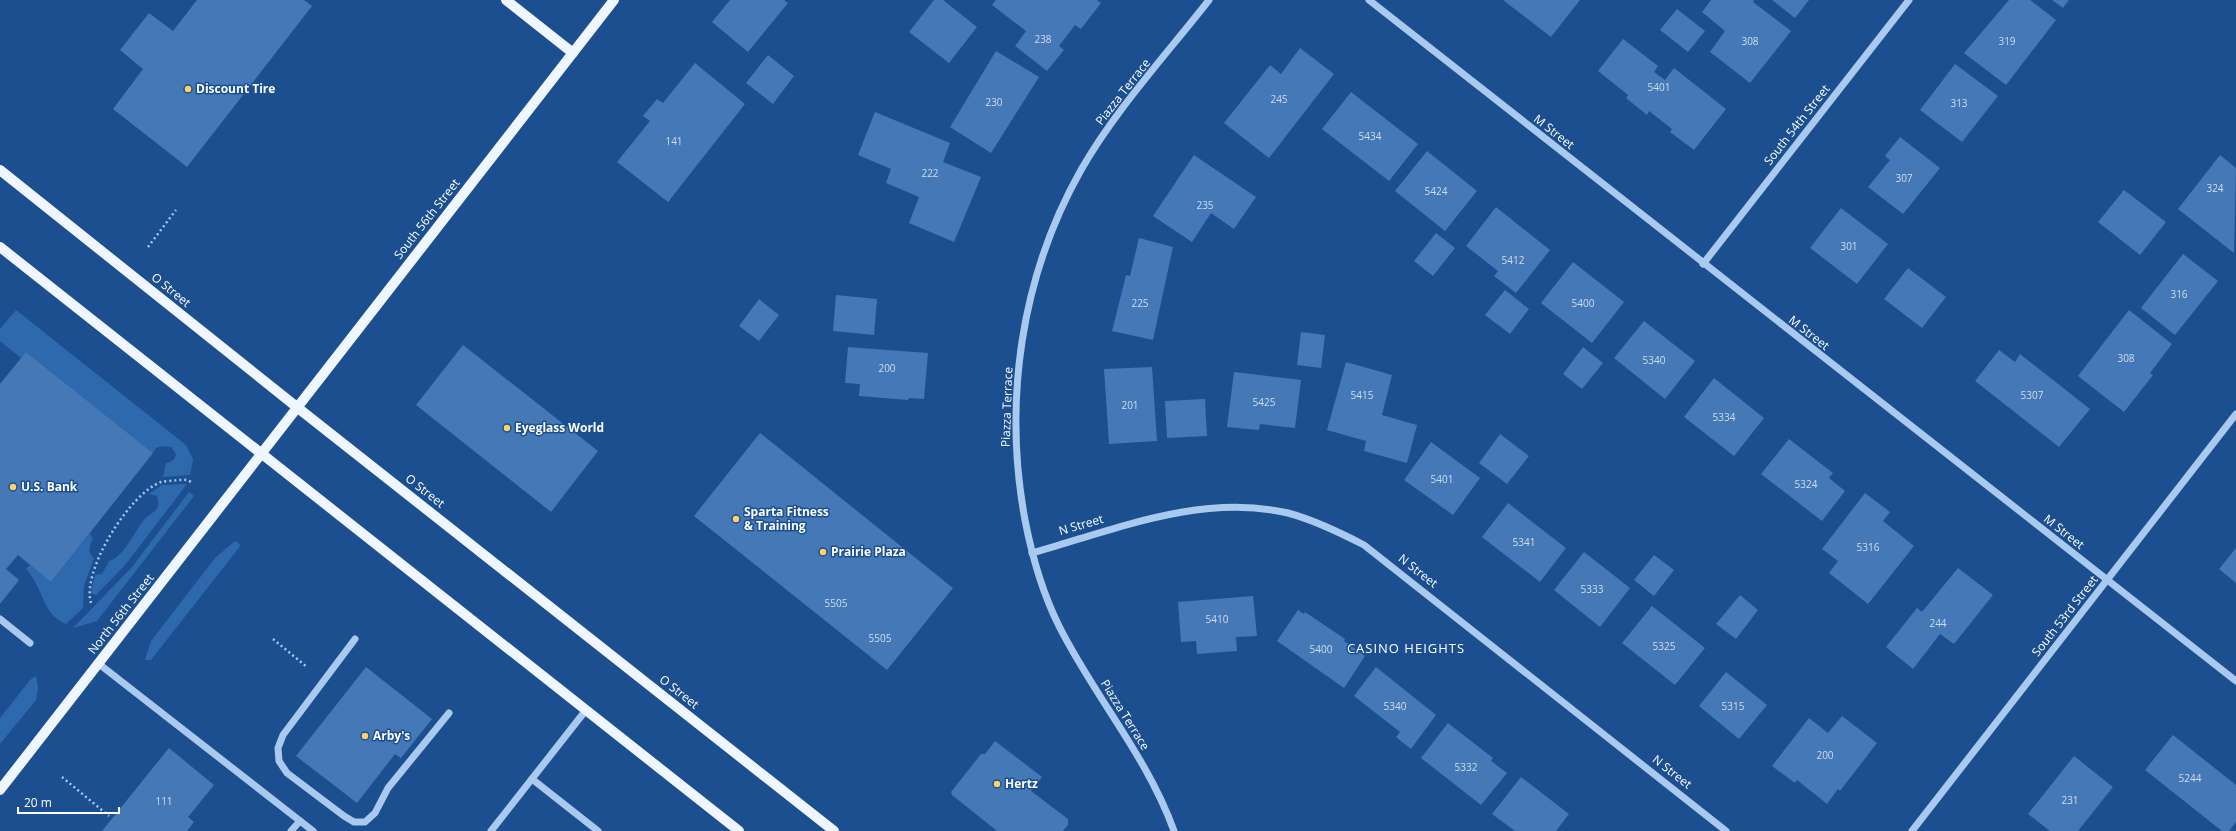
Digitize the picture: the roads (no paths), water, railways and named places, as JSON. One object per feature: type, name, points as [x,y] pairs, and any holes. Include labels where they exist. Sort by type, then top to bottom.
[{"type":"main road","points":[[506,0],[573,53]]},
{"type":"main road","name":"South 56th Street","points":[[262,455],[614,0]]},
{"type":"main road","name":"O Street","points":[[0,170],[298,408],[834,831]]},
{"type":"main road","points":[[0,246],[262,455],[739,831]]},
{"type":"main road","name":"North 56th Street","points":[[0,790],[262,455]]},
{"type":"street","name":"Piazza Terrace","points":[[1174,831],[1155,785],[1058,625],[1032,553],[1016,459],[1016,421],[1020,349],[1033,287],[1054,228],[1081,171],[1116,117],[1209,0]]},
{"type":"street","name":"M Street","points":[[1369,0],[1703,264],[2236,681]]},
{"type":"street","name":"South 54th Street","points":[[1703,264],[1909,0]]},
{"type":"street","name":"South 53rd Street","points":[[1912,831],[2236,414]]},
{"type":"street","name":"N Street","points":[[1032,553],[1171,514],[1211,508],[1244,507],[1265,510],[1288,514],[1321,524],[1364,545],[1726,831]]},
{"type":"street","points":[[0,619],[30,643]]},
{"type":"street","points":[[355,639],[283,735],[278,748],[279,761],[287,773],[344,816],[354,822],[364,822],[374,813],[388,788],[449,713]]},
{"type":"street","points":[[99,664],[313,831]]},
{"type":"street","points":[[492,831],[586,710]]},
{"type":"street","points":[[532,779],[598,831]]},
{"type":"street","points":[[291,831],[300,821]]},
{"type":"place","name":"Discount Tire","points":[[188,89]]},
{"type":"place","name":"Eyeglass World","points":[[507,428]]},
{"type":"place","name":"U.S. Bank","points":[[13,487]]},
{"type":"place","name":"Sparta Fitness & Training","points":[[736,519]]},
{"type":"place","name":"Prairie Plaza","points":[[823,552]]},
{"type":"place","name":"Arby's","points":[[365,736]]},
{"type":"place","name":"Hertz","points":[[997,784]]},
{"type":"district","name":"CASINO HEIGHTS","points":[[1406,648]]}]
